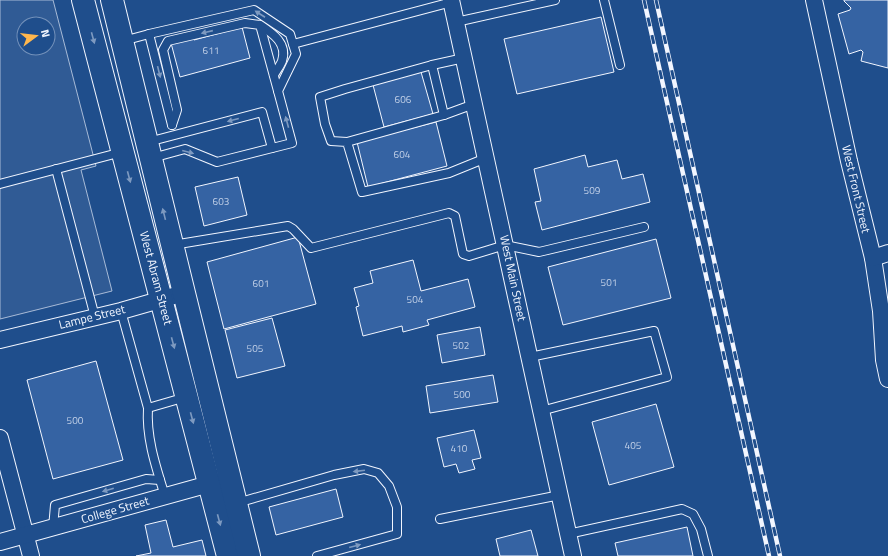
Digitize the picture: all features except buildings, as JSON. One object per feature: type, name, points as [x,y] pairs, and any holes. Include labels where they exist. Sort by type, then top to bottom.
[{"type":"main road","name":"West Abram Street","points":[[83,0],[187,397],[220,481],[236,504],[249,556]]},
{"type":"main road","name":"West Abram Street","points":[[112,0],[184,293],[220,481],[228,556]]},
{"type":"street","name":"West Front Street","points":[[814,0],[849,161],[880,256],[884,360],[888,379]]},
{"type":"street","name":"West Main Street","points":[[452,1],[573,556]]},
{"type":"street","name":"Lampe Street","points":[[0,340],[121,311],[184,293]]},
{"type":"street","points":[[0,438],[31,556]]},
{"type":"street","name":"College Street","points":[[0,542],[220,481]]},
{"type":"lane","points":[[456,22],[555,0]]},
{"type":"lane","points":[[604,0],[620,65]]},
{"type":"lane","points":[[294,44],[452,1]]},
{"type":"lane","points":[[122,41],[254,10],[290,34],[294,44],[296,54],[278,91]]},
{"type":"lane","points":[[172,126],[177,110],[162,50],[168,42],[244,23],[260,25],[274,34],[280,42],[283,53],[282,60],[274,75]]},
{"type":"lane","points":[[149,150],[185,149],[217,162],[292,143],[260,25]]},
{"type":"lane","points":[[149,34],[174,135]]},
{"type":"lane","points":[[464,58],[432,65],[320,97],[325,124],[331,141],[347,142],[444,115],[474,104]]},
{"type":"lane","points":[[432,65],[444,115]]},
{"type":"lane","points":[[149,150],[174,135],[262,112],[272,148]]},
{"type":"lane","points":[[347,142],[362,192],[449,173],[486,158]]},
{"type":"lane","points":[[0,184],[122,151]]},
{"type":"lane","points":[[56,169],[95,317]]},
{"type":"lane","points":[[172,245],[288,226],[293,228],[310,248],[449,213],[455,216],[463,254],[469,256],[505,245],[539,252],[644,227]]},
{"type":"lane","points":[[121,311],[148,408],[147,419],[152,449],[165,496]]},
{"type":"lane","points":[[530,357],[654,331],[667,377],[541,411]]},
{"type":"lane","points":[[148,408],[187,397]]},
{"type":"lane","points":[[236,504],[334,475],[364,469],[378,474],[390,486],[397,507],[397,534],[317,556]]},
{"type":"lane","points":[[53,528],[54,505],[146,479],[160,480]]},
{"type":"lane","points":[[440,519],[560,495]]},
{"type":"lane","points":[[568,534],[682,509],[693,514],[701,529],[708,556]]},
{"type":"shaded area","points":[[0,0],[53,0],[96,166],[81,170],[112,291],[0,319]]},
{"type":"railway","points":[[644,0],[769,556]]},
{"type":"railway","points":[[656,0],[780,556]]}]
